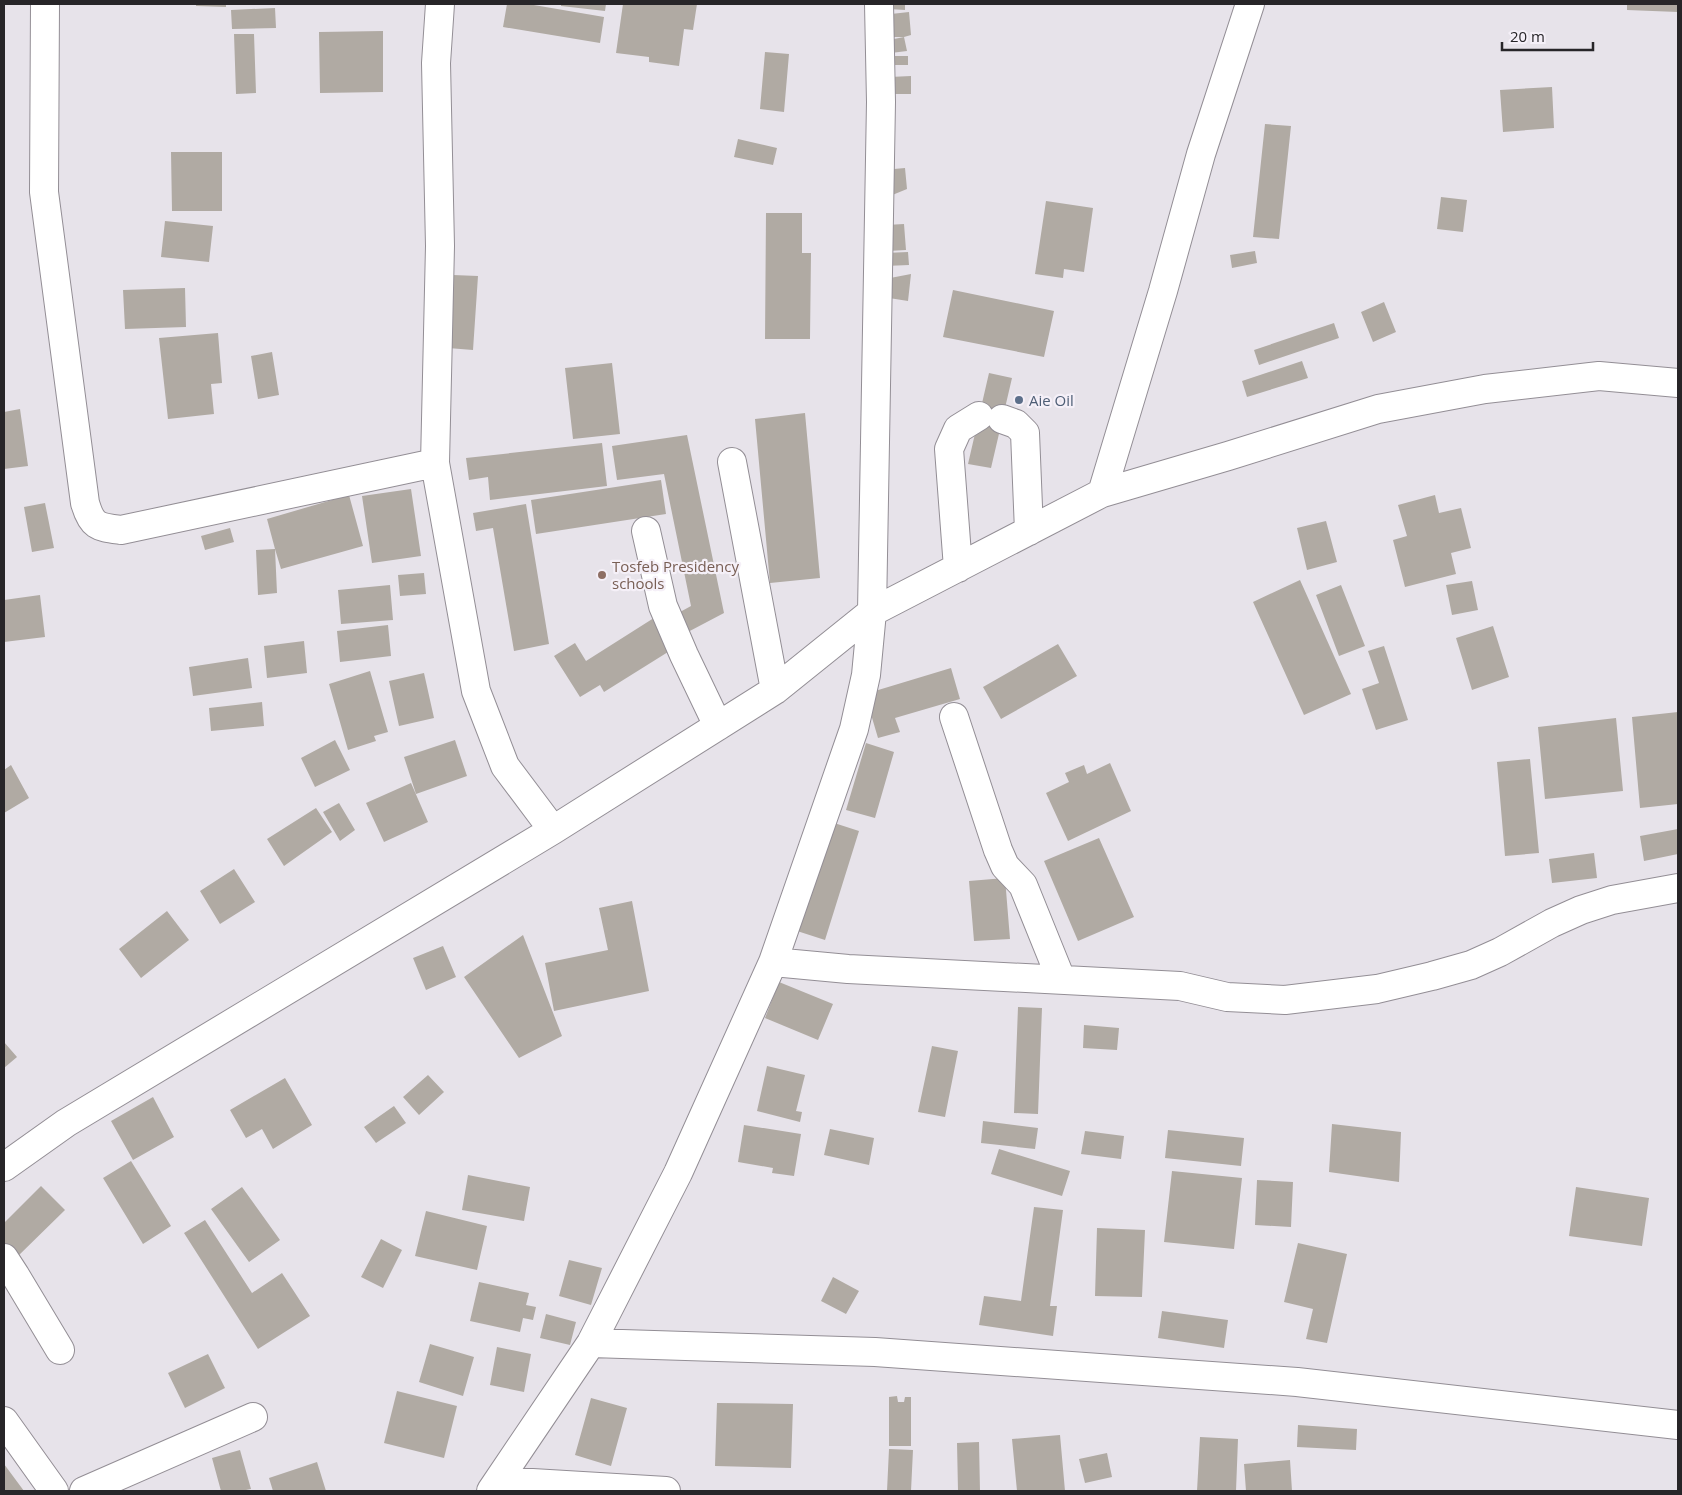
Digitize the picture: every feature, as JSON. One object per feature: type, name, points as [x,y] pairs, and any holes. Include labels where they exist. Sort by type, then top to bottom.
[{"type":"street","points":[[45,4],[44,192],[84,494],[90,518],[102,527],[121,530],[435,463]]},
{"type":"street","points":[[440,4],[436,64],[440,246],[435,463],[476,691],[505,766],[553,830]]},
{"type":"street","points":[[495,1486],[591,1343],[678,1173],[773,962],[854,729],[866,675],[872,612],[881,102],[878,4]]},
{"type":"street","points":[[1102,493],[1163,291],[1201,154],[1250,4]]},
{"type":"street","points":[[4,1166],[66,1123],[553,830],[775,690],[872,612],[1102,493],[1378,409],[1485,389],[1599,376],[1678,383]]},
{"type":"street","points":[[958,568],[949,449],[958,429],[990,418],[1016,424],[1025,433],[1029,531]]},
{"type":"street","points":[[732,462],[775,690]]},
{"type":"street","points":[[646,531],[663,606],[718,726]]},
{"type":"street","points":[[954,718],[998,850],[1005,866],[1023,884],[1061,979]]},
{"type":"street","points":[[773,962],[848,969],[1180,986],[1227,997],[1285,1000],[1376,989],[1471,965],[1581,910],[1612,900],[1678,888]]},
{"type":"street","points":[[4,1258],[60,1350]]},
{"type":"street","points":[[591,1343],[875,1352],[1287,1382],[1678,1425]]},
{"type":"street","points":[[84,1491],[253,1417]]},
{"type":"street","points":[[4,1421],[54,1491]]},
{"type":"street","points":[[495,1486],[666,1491]]},
{"type":"building","points":[[196,4],[226,4],[226,7],[196,6]]},
{"type":"building","points":[[507,4],[528,4],[604,17],[600,43],[503,27]]},
{"type":"building","points":[[561,4],[606,4],[605,11],[561,6]]},
{"type":"building","points":[[623,4],[697,4],[693,30],[684,29],[679,66],[649,62],[649,57],[616,53]]},
{"type":"building","points":[[889,4],[905,4],[905,10],[889,9]]},
{"type":"building","points":[[1627,4],[1678,4],[1678,12],[1627,10]]},
{"type":"building","points":[[275,8],[276,28],[232,29],[231,10]]},
{"type":"building","points":[[909,12],[911,35],[893,37],[891,14]]},
{"type":"building","points":[[383,31],[383,92],[320,93],[319,32]]},
{"type":"building","points":[[234,34],[254,34],[256,93],[236,94]]},
{"type":"building","points":[[904,37],[907,51],[891,53],[889,40]]},
{"type":"building","points":[[765,52],[789,54],[784,112],[760,109]]},
{"type":"building","points":[[887,56],[908,56],[908,65],[892,65]]},
{"type":"building","points":[[911,76],[911,94],[890,94],[890,77]]},
{"type":"building","points":[[1552,87],[1554,128],[1503,132],[1500,90]]},
{"type":"building","points":[[1265,124],[1291,126],[1279,239],[1253,237]]},
{"type":"building","points":[[738,139],[777,148],[773,165],[734,157]]},
{"type":"building","points":[[171,152],[222,152],[222,211],[172,211]]},
{"type":"building","points":[[905,168],[907,189],[885,198],[883,170]]},
{"type":"building","points":[[1441,197],[1467,200],[1463,232],[1437,229]]},
{"type":"building","points":[[1046,201],[1093,208],[1084,272],[1064,269],[1063,278],[1035,274]]},
{"type":"building","points":[[766,213],[802,213],[802,253],[811,253],[810,339],[765,339]]},
{"type":"building","points":[[165,221],[213,226],[209,262],[161,257]]},
{"type":"building","points":[[904,224],[906,250],[888,251],[886,225]]},
{"type":"building","points":[[1255,251],[1257,263],[1232,268],[1230,255]]},
{"type":"building","points":[[908,252],[909,265],[885,266],[885,253]]},
{"type":"building","points":[[911,274],[908,301],[889,298],[885,279]]},
{"type":"building","points":[[453,275],[478,276],[473,350],[448,348]]},
{"type":"building","points":[[185,288],[186,327],[125,329],[123,290]]},
{"type":"building","points":[[953,290],[1054,311],[1044,357],[943,337]]},
{"type":"building","points":[[1384,302],[1396,332],[1373,342],[1361,312]]},
{"type":"building","points":[[1334,323],[1339,338],[1259,365],[1254,350]]},
{"type":"building","points":[[218,333],[222,383],[211,384],[214,414],[168,419],[159,338]]},
{"type":"building","points":[[272,352],[279,395],[258,399],[251,356]]},
{"type":"building","points":[[1302,361],[1308,378],[1247,397],[1242,381]]},
{"type":"building","points":[[612,363],[620,434],[573,439],[565,368]]},
{"type":"building","points":[[989,373],[1012,378],[991,468],[968,464]]},
{"type":"building","points":[[20,409],[28,466],[4,469],[4,412]]},
{"type":"building","points":[[805,413],[820,578],[770,583],[755,419]]},
{"type":"building","points":[[687,435],[724,613],[686,633],[680,612],[691,606],[664,474],[617,480],[612,446]]},
{"type":"building","points":[[602,443],[607,486],[490,500],[488,477],[469,480],[466,458]]},
{"type":"building","points":[[661,480],[666,514],[536,534],[531,500]]},
{"type":"building","points":[[411,489],[421,556],[372,563],[362,496]]},
{"type":"building","points":[[349,495],[363,546],[281,569],[267,519]]},
{"type":"building","points":[[1435,495],[1439,513],[1461,508],[1471,548],[1451,553],[1456,574],[1405,587],[1393,540],[1407,536],[1398,505]]},
{"type":"building","points":[[45,503],[54,548],[32,552],[24,507]]},
{"type":"building","points":[[526,504],[549,644],[514,651],[493,528],[476,531],[473,513]]},
{"type":"building","points":[[1326,521],[1337,562],[1307,570],[1297,528]]},
{"type":"building","points":[[230,528],[234,542],[205,550],[201,536]]},
{"type":"building","points":[[275,549],[277,593],[258,595],[256,550]]},
{"type":"building","points":[[424,573],[426,594],[400,596],[398,575]]},
{"type":"building","points":[[1300,580],[1351,694],[1304,715],[1253,602]]},
{"type":"building","points":[[1472,581],[1478,610],[1452,615],[1446,585]]},
{"type":"building","points":[[390,585],[393,620],[341,624],[338,590]]},
{"type":"building","points":[[1341,585],[1365,646],[1339,656],[1316,595]]},
{"type":"building","points":[[40,595],[45,637],[4,642],[4,600]]},
{"type":"building","points":[[657,616],[676,647],[604,692],[600,685],[580,697],[554,656],[575,643],[586,661]]},
{"type":"building","points":[[388,625],[391,656],[340,662],[337,631]]},
{"type":"building","points":[[1493,626],[1509,677],[1472,690],[1456,638]]},
{"type":"building","points":[[304,641],[307,673],[267,678],[264,646]]},
{"type":"building","points":[[1058,644],[1077,676],[1001,719],[983,687]]},
{"type":"building","points":[[1384,646],[1408,720],[1376,730],[1362,689],[1379,683],[1368,651]]},
{"type":"building","points":[[248,658],[252,688],[193,696],[189,667]]},
{"type":"building","points":[[951,668],[960,699],[895,718],[900,732],[878,738],[865,694]]},
{"type":"building","points":[[370,671],[388,732],[374,736],[376,741],[348,750],[329,684]]},
{"type":"building","points":[[424,673],[434,718],[399,726],[389,681]]},
{"type":"building","points":[[262,702],[264,726],[211,731],[209,708]]},
{"type":"building","points":[[1678,712],[1678,804],[1640,808],[1632,717]]},
{"type":"building","points":[[1616,718],[1623,791],[1545,799],[1538,727]]},
{"type":"building","points":[[335,740],[350,770],[315,787],[301,758]]},
{"type":"building","points":[[455,740],[467,776],[416,794],[404,757]]},
{"type":"building","points":[[866,743],[894,752],[875,818],[846,810]]},
{"type":"building","points":[[1530,759],[1539,853],[1505,856],[1497,762]]},
{"type":"building","points":[[1110,763],[1131,811],[1068,841],[1046,793],[1069,782],[1065,773],[1084,765],[1087,774]]},
{"type":"building","points":[[11,765],[29,798],[4,813],[4,770]]},
{"type":"building","points":[[411,783],[428,822],[384,842],[366,803]]},
{"type":"building","points":[[339,803],[355,830],[340,841],[323,812]]},
{"type":"building","points":[[316,808],[332,832],[284,866],[267,839]]},
{"type":"building","points":[[828,821],[859,831],[825,940],[794,930]]},
{"type":"building","points":[[1678,829],[1678,854],[1644,861],[1640,836]]},
{"type":"building","points":[[1099,838],[1134,917],[1078,941],[1044,861]]},
{"type":"building","points":[[1594,853],[1597,878],[1552,883],[1549,859]]},
{"type":"building","points":[[234,869],[255,902],[220,924],[200,891]]},
{"type":"building","points":[[1005,878],[1010,939],[974,941],[969,881]]},
{"type":"building","points":[[632,901],[649,991],[554,1011],[545,963],[608,950],[599,908]]},
{"type":"building","points":[[167,911],[189,940],[141,978],[119,949]]},
{"type":"building","points":[[523,935],[562,1036],[519,1058],[464,977]]},
{"type":"building","points":[[443,946],[456,977],[426,990],[413,958]]},
{"type":"building","points":[[779,982],[833,1004],[818,1040],[765,1018]]},
{"type":"building","points":[[1018,1007],[1042,1008],[1038,1114],[1014,1113]]},
{"type":"building","points":[[1084,1025],[1119,1028],[1117,1050],[1083,1048]]},
{"type":"building","points":[[4,1042],[17,1057],[4,1068]]},
{"type":"building","points":[[932,1046],[958,1051],[945,1117],[918,1112]]},
{"type":"building","points":[[767,1066],[805,1075],[796,1111],[802,1112],[800,1122],[757,1111]]},
{"type":"building","points":[[428,1075],[444,1092],[419,1115],[403,1097]]},
{"type":"building","points":[[285,1078],[312,1125],[273,1149],[262,1129],[246,1138],[230,1110]]},
{"type":"building","points":[[153,1097],[174,1137],[133,1160],[111,1121]]},
{"type":"building","points":[[394,1106],[406,1123],[376,1143],[364,1127]]},
{"type":"building","points":[[983,1121],[1038,1128],[1035,1149],[981,1143]]},
{"type":"building","points":[[1332,1124],[1401,1132],[1399,1182],[1329,1172]]},
{"type":"building","points":[[744,1125],[801,1134],[794,1176],[772,1173],[773,1168],[738,1162]]},
{"type":"building","points":[[830,1129],[874,1138],[869,1165],[824,1155]]},
{"type":"building","points":[[1168,1130],[1244,1138],[1241,1166],[1165,1158]]},
{"type":"building","points":[[1085,1131],[1124,1136],[1121,1159],[1081,1154]]},
{"type":"building","points":[[999,1149],[1070,1171],[1062,1196],[991,1174]]},
{"type":"building","points":[[131,1161],[171,1226],[143,1244],[103,1178]]},
{"type":"building","points":[[1172,1171],[1242,1178],[1234,1249],[1164,1242]]},
{"type":"building","points":[[468,1175],[530,1187],[524,1221],[462,1210]]},
{"type":"building","points":[[1257,1180],[1293,1182],[1291,1227],[1255,1225]]},
{"type":"building","points":[[41,1186],[65,1210],[16,1258],[4,1246],[4,1223]]},
{"type":"building","points":[[242,1187],[280,1240],[249,1262],[211,1209]]},
{"type":"building","points":[[1576,1187],[1649,1198],[1642,1246],[1569,1236]]},
{"type":"building","points":[[1034,1207],[1063,1210],[1050,1306],[1057,1306],[1053,1336],[979,1325],[984,1296],[1021,1301]]},
{"type":"building","points":[[426,1211],[487,1226],[477,1270],[415,1256]]},
{"type":"building","points":[[205,1220],[252,1293],[282,1273],[310,1316],[258,1349],[184,1233]]},
{"type":"building","points":[[1097,1228],[1145,1230],[1142,1297],[1095,1296]]},
{"type":"building","points":[[381,1239],[402,1250],[383,1288],[361,1277]]},
{"type":"building","points":[[1298,1243],[1347,1254],[1327,1343],[1306,1339],[1313,1309],[1284,1302]]},
{"type":"building","points":[[569,1260],[602,1268],[591,1305],[559,1296]]},
{"type":"building","points":[[833,1277],[859,1291],[846,1314],[821,1301]]},
{"type":"building","points":[[479,1282],[529,1293],[526,1305],[536,1307],[533,1320],[523,1318],[520,1332],[470,1321]]},
{"type":"building","points":[[1162,1311],[1228,1320],[1224,1348],[1158,1338]]},
{"type":"building","points":[[546,1314],[576,1322],[570,1345],[540,1338]]},
{"type":"building","points":[[430,1344],[474,1357],[463,1396],[419,1382]]},
{"type":"building","points":[[497,1347],[531,1354],[524,1392],[490,1385]]},
{"type":"building","points":[[208,1354],[225,1388],[185,1408],[168,1373]]},
{"type":"building","points":[[397,1391],[457,1406],[444,1458],[384,1443]]},
{"type":"building","points":[[897,1396],[898,1402],[904,1402],[905,1397],[911,1397],[911,1446],[889,1446],[889,1397]]},
{"type":"building","points":[[591,1398],[627,1408],[611,1466],[575,1455]]},
{"type":"building","points":[[717,1403],[793,1404],[791,1468],[715,1466]]},
{"type":"building","points":[[1298,1425],[1357,1429],[1356,1450],[1297,1447]]},
{"type":"building","points":[[1060,1435],[1065,1491],[1017,1491],[1012,1439]]},
{"type":"building","points":[[1200,1437],[1238,1439],[1236,1491],[1197,1491]]},
{"type":"building","points":[[979,1442],[980,1491],[958,1491],[957,1443]]},
{"type":"building","points":[[889,1449],[913,1450],[911,1491],[887,1491]]},
{"type":"building","points":[[240,1450],[251,1489],[221,1491],[212,1458]]},
{"type":"building","points":[[1107,1453],[1112,1477],[1085,1483],[1079,1459]]},
{"type":"building","points":[[1290,1460],[1292,1491],[1246,1491],[1244,1464]]},
{"type":"building","points":[[317,1462],[326,1491],[273,1491],[269,1478]]},
{"type":"building","points":[[4,1464],[24,1491],[4,1491]]},
{"type":"place","name":"Aie Oil","points":[[1019,400]]},
{"type":"place","name":"Tosfeb Presidency schools","points":[[602,575]]}]
